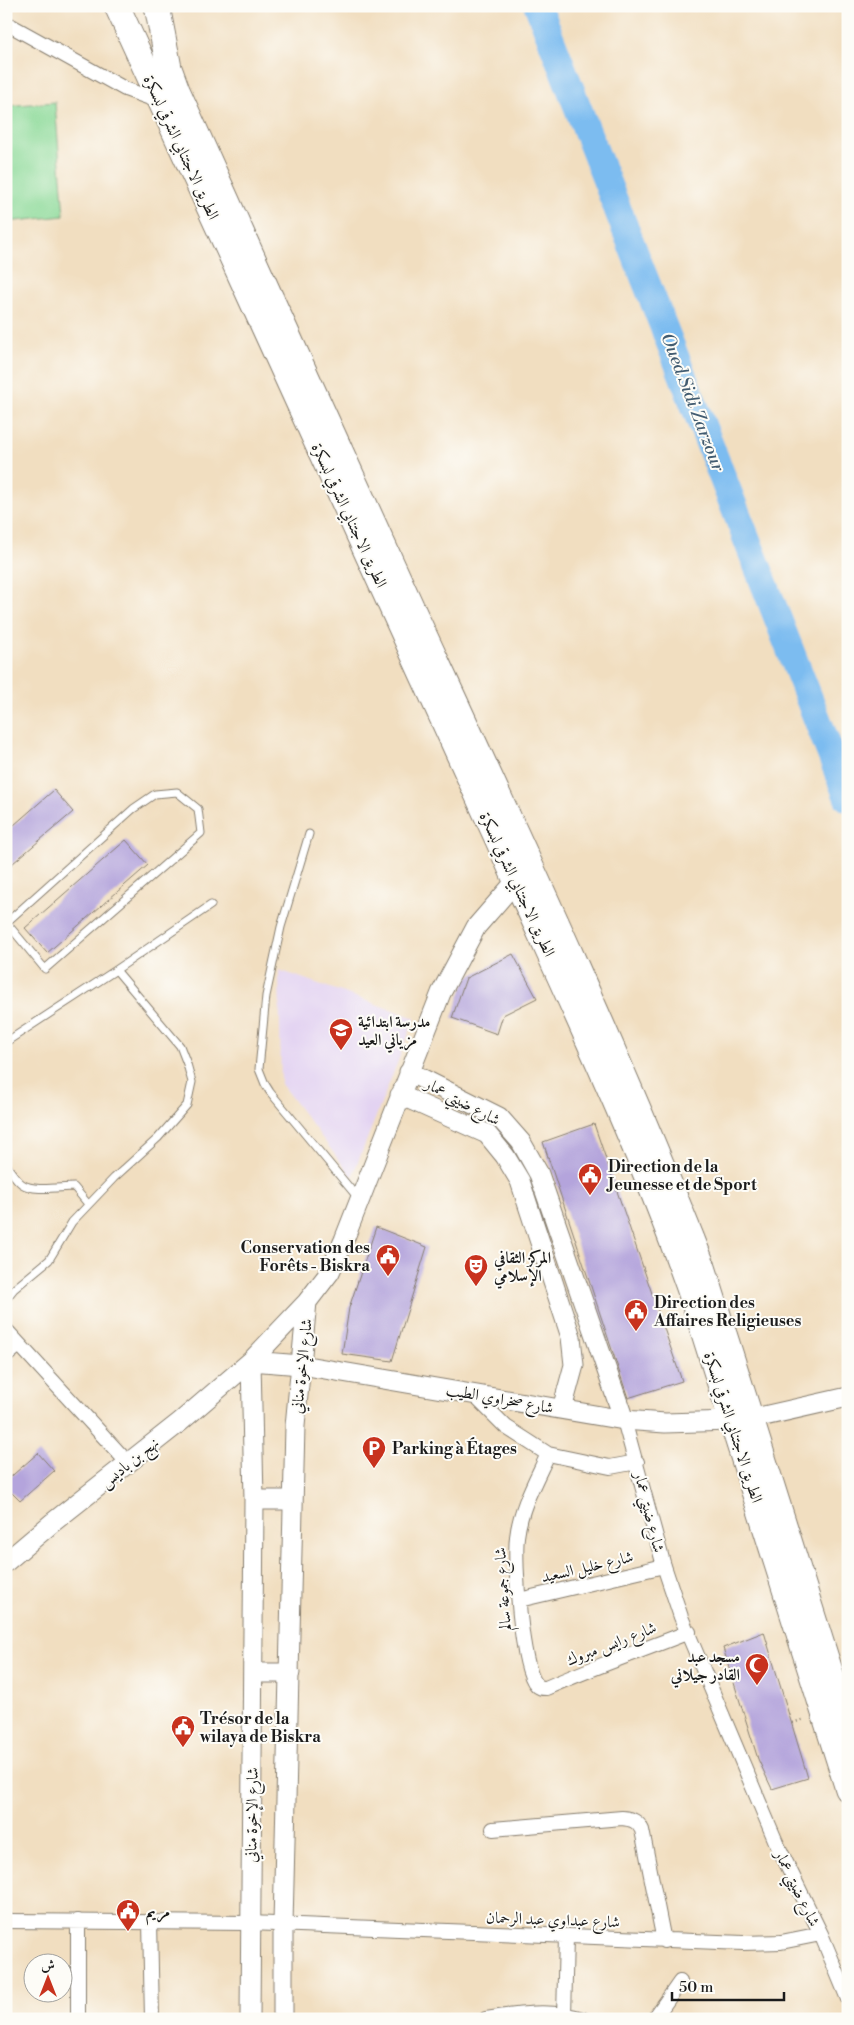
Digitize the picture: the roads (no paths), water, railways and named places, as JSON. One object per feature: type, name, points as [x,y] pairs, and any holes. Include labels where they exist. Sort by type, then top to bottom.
[{"type":"highway","name":"الطريق الاجتنابي الشرقي لبسكرة","points":[[117,6],[416,656],[602,1070],[653,1191],[741,1420],[848,1728]]},
{"type":"highway","name":"الطريق الاجتنابي الشرقي لبسكرة","points":[[157,6],[169,68],[177,90],[343,459],[533,871],[647,1128],[703,1267],[741,1420],[848,1789]]},
{"type":"street","points":[[6,23],[125,89],[161,100]]},
{"type":"street","points":[[307,1302],[330,1272],[441,993],[476,927],[516,881]]},
{"type":"street","name":"شارع ضيتي عمار","points":[[409,1072],[499,1117],[521,1142],[539,1174],[624,1420],[664,1566],[681,1617],[689,1632],[776,1842],[821,1934],[848,1999]]},
{"type":"street","points":[[400,1095],[487,1134],[505,1156],[520,1181],[571,1338],[574,1365],[562,1409]]},
{"type":"street","points":[[520,1181],[539,1174]]},
{"type":"street","name":"شارع الإخوة مناني","points":[[250,2019],[254,1500],[251,1361],[307,1302]]},
{"type":"street","name":"شارع الإخوة مناني","points":[[283,2019],[283,1924],[295,1426],[307,1302]]},
{"type":"street","points":[[6,1330],[128,1463]]},
{"type":"street","points":[[6,1356],[20,1345]]},
{"type":"street","name":"شارع صخراوي الطيب","points":[[251,1361],[301,1365],[624,1420],[665,1423],[741,1420],[848,1397]]},
{"type":"street","name":"نهج بن باديس","points":[[6,1562],[180,1422],[251,1361]]},
{"type":"street","points":[[574,1365],[604,1363]]},
{"type":"street","points":[[472,1393],[506,1427],[548,1454],[610,1467],[637,1462]]},
{"type":"street","name":"شارع جموعة سالم","points":[[546,1688],[540,1688],[536,1684],[531,1673],[522,1631],[516,1560],[517,1535],[526,1503],[548,1454]]},
{"type":"street","points":[[254,1500],[293,1500]]},
{"type":"street","name":"شارع خليل السعيد","points":[[519,1600],[664,1566]]},
{"type":"street","name":"شارع رايس مبروك","points":[[546,1688],[587,1669],[644,1650],[689,1632]]},
{"type":"street","points":[[253,1673],[290,1673]]},
{"type":"street","points":[[493,1829],[622,1818],[632,1819],[639,1823],[664,1941]]},
{"type":"street","name":"شارع عبداوي عبد الرحمان","points":[[6,1921],[150,1921],[283,1924],[664,1941],[781,1942],[821,1934]]},
{"type":"street","points":[[78,1921],[78,2019]]},
{"type":"street","points":[[150,1921],[152,2019]]},
{"type":"street","points":[[564,2016],[566,1937]]},
{"type":"street","points":[[654,2019],[680,1982]]},
{"type":"street","points":[[486,2019],[529,2013],[583,2019]]},
{"type":"lane","points":[[177,792],[198,808],[200,833],[45,968],[7,922],[134,808],[155,794],[177,792]]},
{"type":"lane","points":[[309,834],[281,927],[266,996],[259,1069],[264,1084],[270,1092],[359,1200]]},
{"type":"lane","points":[[6,1042],[211,905]]},
{"type":"lane","points":[[6,1299],[14,1289],[49,1260],[72,1222],[88,1204],[158,1138],[187,1105],[192,1082],[180,1046],[116,970]]},
{"type":"lane","points":[[6,1165],[22,1184],[41,1190],[56,1186],[74,1187],[88,1204]]},
{"type":"waterway","name":"Oued Sidi Zarzour","points":[[538,6],[848,798]]},
{"type":"place","name":"مدرسة ابتدائية مزياني العيد","points":[[341,1051]]},
{"type":"place","name":"Direction de la Jeunesse et de Sport","points":[[590,1196]]},
{"type":"place","name":"Conservation des Forêts - Biskra","points":[[388,1277]]},
{"type":"place","name":"المركز الثقافي الإسلامي","points":[[476,1287]]},
{"type":"place","name":"Direction des Affaires Religieuses","points":[[636,1332]]},
{"type":"place","name":"Parking à Étages","points":[[374,1469]]},
{"type":"place","name":"مسجد عبد القادر جيلاني","points":[[757,1686]]},
{"type":"place","name":"Trésor de la wilaya de Biskra","points":[[183,1748]]},
{"type":"place","name":"مريم","points":[[128,1932]]}]
